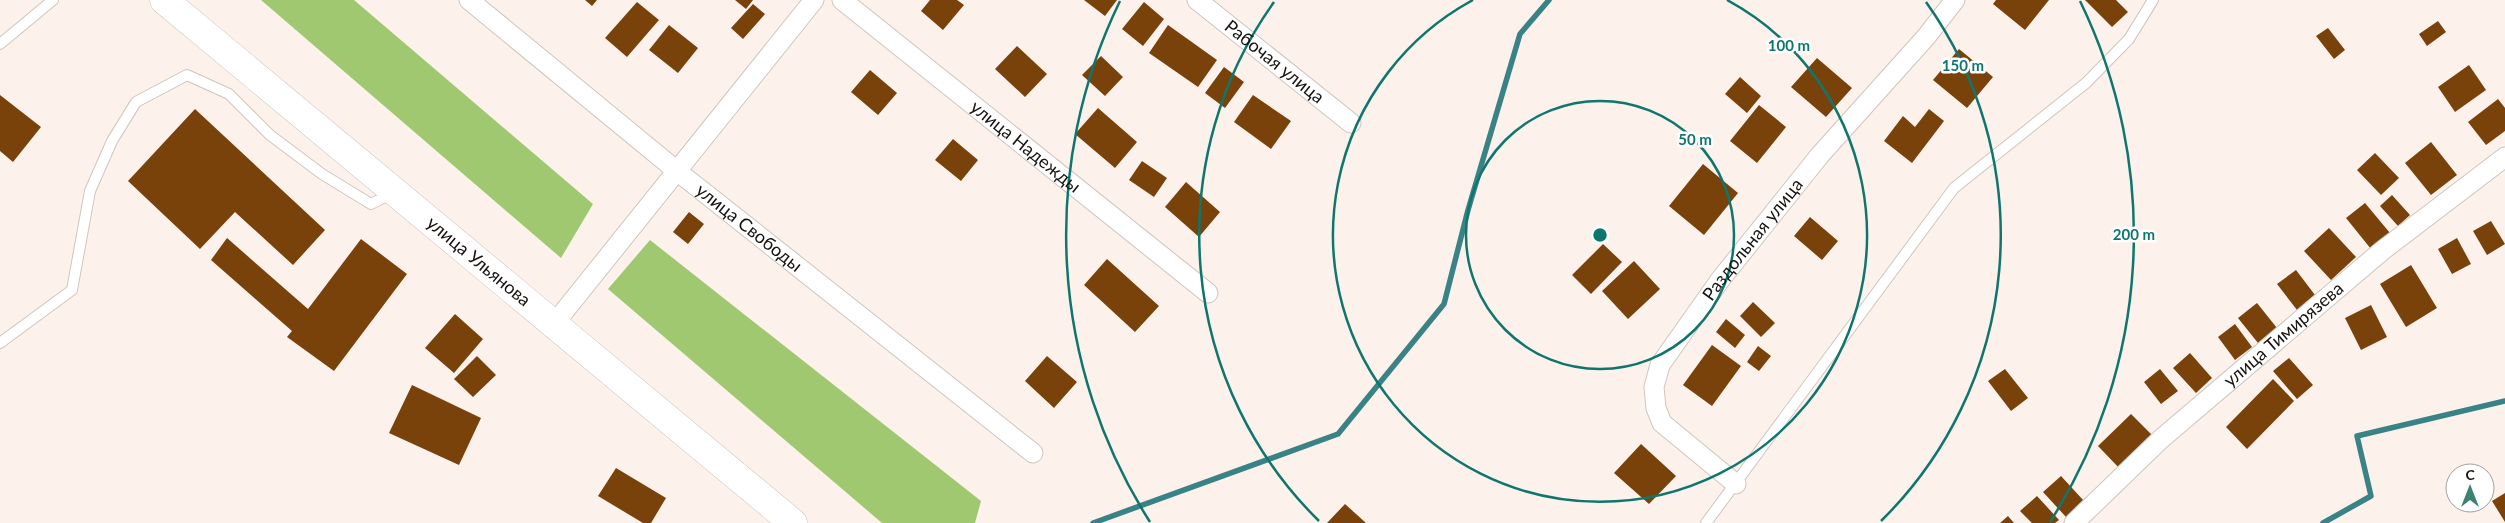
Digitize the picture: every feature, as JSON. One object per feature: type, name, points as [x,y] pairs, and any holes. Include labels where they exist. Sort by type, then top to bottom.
[{"type":"main road","name":"улица Ульянова","points":[[164,0],[793,523]]},
{"type":"street","name":"улица Свободы","points":[[469,0],[677,171],[1032,453]]},
{"type":"street","points":[[554,324],[814,0]]},
{"type":"street","name":"улица Надежды","points":[[842,0],[1208,294]]},
{"type":"street","name":"Рабочая улица","points":[[1197,0],[1351,123]]},
{"type":"street","name":"Раздольная улица","points":[[1736,484],[1662,423],[1656,408],[1654,387],[1660,365],[1720,280],[1820,154],[1926,37],[1955,0]]},
{"type":"street","name":"улица Тимирязева","points":[[2074,523],[2161,439],[2376,256],[2505,157]]},
{"type":"lane","points":[[0,44],[53,0]]},
{"type":"lane","points":[[1706,523],[1954,188],[2086,83],[2129,39],[2153,0]]},
{"type":"lane","points":[[0,343],[72,290],[90,191],[112,141],[136,102],[187,75],[229,94],[270,136],[322,174],[370,204],[394,192]]},
{"type":"green space","points":[[261,0],[354,0],[593,204],[561,258]]},
{"type":"green space","points":[[650,240],[981,501],[975,523],[882,523],[608,289]]},
{"type":"building","points":[[585,0],[597,0],[592,6]]},
{"type":"building","points":[[735,0],[753,0],[746,9]]},
{"type":"building","points":[[930,0],[957,0],[964,5],[943,30],[921,11]]},
{"type":"building","points":[[1084,0],[1117,0],[1105,16]]},
{"type":"building","points":[[1996,0],[2049,0],[2025,30],[1993,4]]},
{"type":"building","points":[[2085,0],[2116,0],[2128,12],[2112,27]]},
{"type":"building","points":[[637,2],[659,20],[627,57],[605,38]]},
{"type":"building","points":[[1144,2],[1164,19],[1143,46],[1122,29]]},
{"type":"building","points":[[753,4],[765,14],[743,39],[731,28]]},
{"type":"building","points":[[2438,21],[2446,32],[2427,46],[2419,34]]},
{"type":"building","points":[[669,25],[698,48],[678,73],[649,50]]},
{"type":"building","points":[[1168,25],[1217,60],[1198,87],[1149,53]]},
{"type":"building","points":[[2328,28],[2345,50],[2334,59],[2316,36]]},
{"type":"building","points":[[1017,46],[1047,74],[1025,97],[995,69]]},
{"type":"building","points":[[1959,49],[1993,77],[1967,108],[1933,80]]},
{"type":"building","points":[[1101,56],[1123,77],[1105,96],[1082,75]]},
{"type":"building","points":[[1817,58],[1852,88],[1826,117],[1791,87]]},
{"type":"building","points":[[2469,65],[2486,90],[2455,112],[2438,87]]},
{"type":"building","points":[[1224,67],[1244,82],[1225,108],[1205,93]]},
{"type":"building","points":[[870,70],[897,93],[878,115],[851,92]]},
{"type":"building","points":[[1740,77],[1761,96],[1747,113],[1725,94]]},
{"type":"building","points":[[0,95],[41,127],[13,162],[0,151]]},
{"type":"building","points":[[1253,95],[1291,121],[1271,149],[1234,122]]},
{"type":"building","points":[[2498,99],[2505,108],[2505,131],[2486,145],[2468,122]]},
{"type":"building","points":[[1759,105],[1786,127],[1757,163],[1730,141]]},
{"type":"building","points":[[1098,108],[1137,142],[1115,168],[1075,134]]},
{"type":"building","points":[[195,109],[325,230],[293,265],[235,212],[200,249],[128,181]]},
{"type":"building","points":[[1929,109],[1944,121],[1912,163],[1884,141],[1903,116],[1915,127]]},
{"type":"building","points":[[953,139],[978,160],[961,181],[935,160]]},
{"type":"building","points":[[2431,142],[2457,175],[2431,195],[2405,163]]},
{"type":"building","points":[[2375,153],[2399,178],[2381,195],[2357,170]]},
{"type":"building","points":[[1142,161],[1167,178],[1154,197],[1129,180]]},
{"type":"building","points":[[1703,164],[1738,193],[1704,235],[1669,206]]},
{"type":"building","points":[[1186,182],[1220,212],[1199,237],[1165,207]]},
{"type":"building","points":[[2392,195],[2410,215],[2398,226],[2380,206]]},
{"type":"building","points":[[2365,203],[2390,233],[2371,249],[2346,218]]},
{"type":"building","points":[[689,212],[704,224],[688,244],[673,232]]},
{"type":"building","points":[[1810,217],[1838,241],[1822,260],[1794,236]]},
{"type":"building","points":[[2491,221],[2505,244],[2487,255],[2473,231]]},
{"type":"building","points":[[2329,228],[2356,257],[2331,280],[2304,251]]},
{"type":"building","points":[[227,238],[308,309],[361,239],[407,274],[334,371],[287,337],[292,331],[211,260]]},
{"type":"building","points":[[2457,238],[2471,264],[2452,274],[2438,249]]},
{"type":"building","points":[[1603,244],[1622,262],[1591,294],[1572,275]]},
{"type":"building","points":[[1107,259],[1159,306],[1135,332],[1084,285]]},
{"type":"building","points":[[1634,261],[1660,289],[1628,319],[1602,291]]},
{"type":"building","points":[[2411,265],[2437,308],[2406,327],[2380,284]]},
{"type":"building","points":[[2296,270],[2315,295],[2297,310],[2277,284]]},
{"type":"building","points":[[1753,302],[1775,323],[1761,337],[1740,316]]},
{"type":"building","points":[[2257,303],[2277,328],[2258,343],[2238,318]]},
{"type":"building","points":[[2371,305],[2387,337],[2361,350],[2345,318]]},
{"type":"building","points":[[455,314],[483,339],[454,373],[425,348]]},
{"type":"building","points":[[1726,319],[1745,335],[1735,348],[1716,332]]},
{"type":"building","points":[[2235,324],[2252,347],[2235,360],[2218,337]]},
{"type":"building","points":[[1712,345],[1741,366],[1712,406],[1683,385]]},
{"type":"building","points":[[1758,346],[1771,356],[1759,371],[1747,362]]},
{"type":"building","points":[[2190,353],[2212,378],[2196,393],[2173,368]]},
{"type":"building","points":[[477,356],[496,375],[473,397],[454,379]]},
{"type":"building","points":[[1047,356],[1077,382],[1054,408],[1025,381]]},
{"type":"building","points":[[2289,358],[2313,385],[2297,399],[2273,371]]},
{"type":"building","points":[[2005,369],[2028,398],[2011,411],[1988,381]]},
{"type":"building","points":[[2160,369],[2178,391],[2161,404],[2144,382]]},
{"type":"building","points":[[2273,379],[2294,401],[2247,449],[2226,427]]},
{"type":"building","points":[[412,385],[481,418],[459,465],[389,433]]},
{"type":"building","points":[[2131,414],[2154,437],[2121,470],[2098,446]]},
{"type":"building","points":[[1641,444],[1676,476],[1649,504],[1614,473]]},
{"type":"building","points":[[616,468],[666,498],[651,523],[643,523],[598,496]]},
{"type":"building","points":[[2061,476],[2084,501],[2066,517],[2043,492]]},
{"type":"building","points":[[2505,493],[2505,522],[2495,506],[2495,499]]},
{"type":"building","points":[[2037,496],[2059,520],[2055,523],[2032,523],[2020,511]]},
{"type":"building","points":[[1345,504],[1366,523],[1327,523]]},
{"type":"building","points":[[2008,516],[2014,523],[2000,523]]},
{"type":"waterway","points":[[1093,523],[1338,434],[1444,304],[1468,210],[1520,34],[1549,0]]},
{"type":"waterway","points":[[2323,523],[2371,496],[2357,436],[2505,401]]}]
